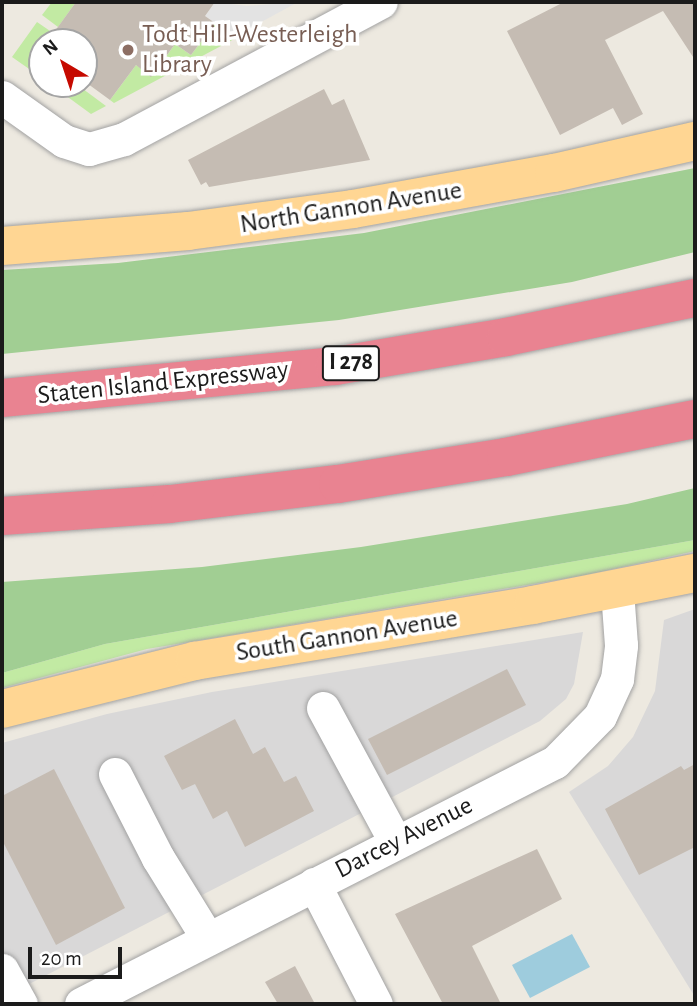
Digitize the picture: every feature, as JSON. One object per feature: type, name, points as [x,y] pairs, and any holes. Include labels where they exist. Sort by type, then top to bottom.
[{"type":"highway","name":"Staten Island Expressway","points":[[2,398],[335,366],[519,335],[695,298]]},
{"type":"highway","points":[[2,516],[170,504],[338,484],[506,457],[695,419]]},
{"type":"main road","name":"North Gannon Avenue","points":[[2,246],[188,231],[353,209],[554,173],[695,141]]},
{"type":"main road","name":"South Gannon Avenue","points":[[2,709],[195,661],[617,590],[695,573]]},
{"type":"street","points":[[2,97],[64,141],[89,149],[124,139],[381,2]]},
{"type":"street","name":"Darcey Avenue","points":[[81,1004],[555,762],[600,716],[617,679],[617,590]]},
{"type":"street","points":[[323,708],[396,843]]},
{"type":"street","points":[[115,774],[158,858],[208,939]]},
{"type":"street","points":[[314,884],[376,1004]]},
{"type":"street","points":[[2,970],[21,1004]]},
{"type":"shaded area","points":[[215,2],[247,6],[298,2],[234,37],[205,16]]},
{"type":"shaded area","points":[[695,609],[695,997],[569,792],[608,766],[633,737],[655,691],[664,620]]},
{"type":"shaded area","points":[[583,632],[574,684],[566,699],[540,721],[2,998],[2,743],[107,714],[212,692]]},
{"type":"green space","points":[[52,2],[76,2],[58,27],[42,15]]},
{"type":"green space","points":[[37,22],[46,28],[33,28]]},
{"type":"green space","points":[[215,23],[236,38],[114,103],[110,100],[136,65],[152,76],[175,44],[191,55]]},
{"type":"green space","points":[[28,35],[28,68],[12,57]]},
{"type":"green space","points":[[69,98],[95,98],[106,106],[91,114]]},
{"type":"green space","points":[[695,168],[695,252],[572,282],[339,320],[2,354],[2,270],[118,263],[364,233]]},
{"type":"green space","points":[[695,488],[695,540],[105,644],[2,673],[2,582],[202,567],[361,547],[627,504]]},
{"type":"green space","points":[[695,540],[695,551],[586,575],[147,649],[2,688],[2,673],[105,644]]},
{"type":"water","points":[[572,934],[590,967],[530,998],[512,965]]},
{"type":"building","name":"Todt Hill-Westerleigh Library","points":[[76,2],[215,2],[205,16],[215,23],[191,55],[175,44],[151,77],[136,65],[110,100],[98,91],[98,28],[57,28]]},
{"type":"building","points":[[564,2],[695,2],[695,60],[663,11],[605,40],[643,114],[622,125],[613,108],[560,135],[507,31]]},
{"type":"building","points":[[324,89],[332,105],[344,99],[370,160],[209,187],[206,182],[201,185],[188,160]]},
{"type":"building","points":[[507,669],[526,705],[387,775],[368,739]]},
{"type":"building","points":[[235,719],[253,754],[265,747],[284,782],[296,776],[314,811],[245,847],[227,811],[213,819],[195,784],[182,790],[164,756]]},
{"type":"building","points":[[695,764],[695,847],[639,875],[605,809],[681,766],[684,770]]},
{"type":"building","points":[[54,769],[125,908],[56,945],[2,840],[2,796]]},
{"type":"building","points":[[537,849],[562,899],[472,946],[501,1004],[443,1004],[395,914]]},
{"type":"building","points":[[295,966],[315,1004],[278,1004],[265,982]]},
{"type":"place","name":"Todt Hill-Westerleigh Library","points":[[128,50]]}]
